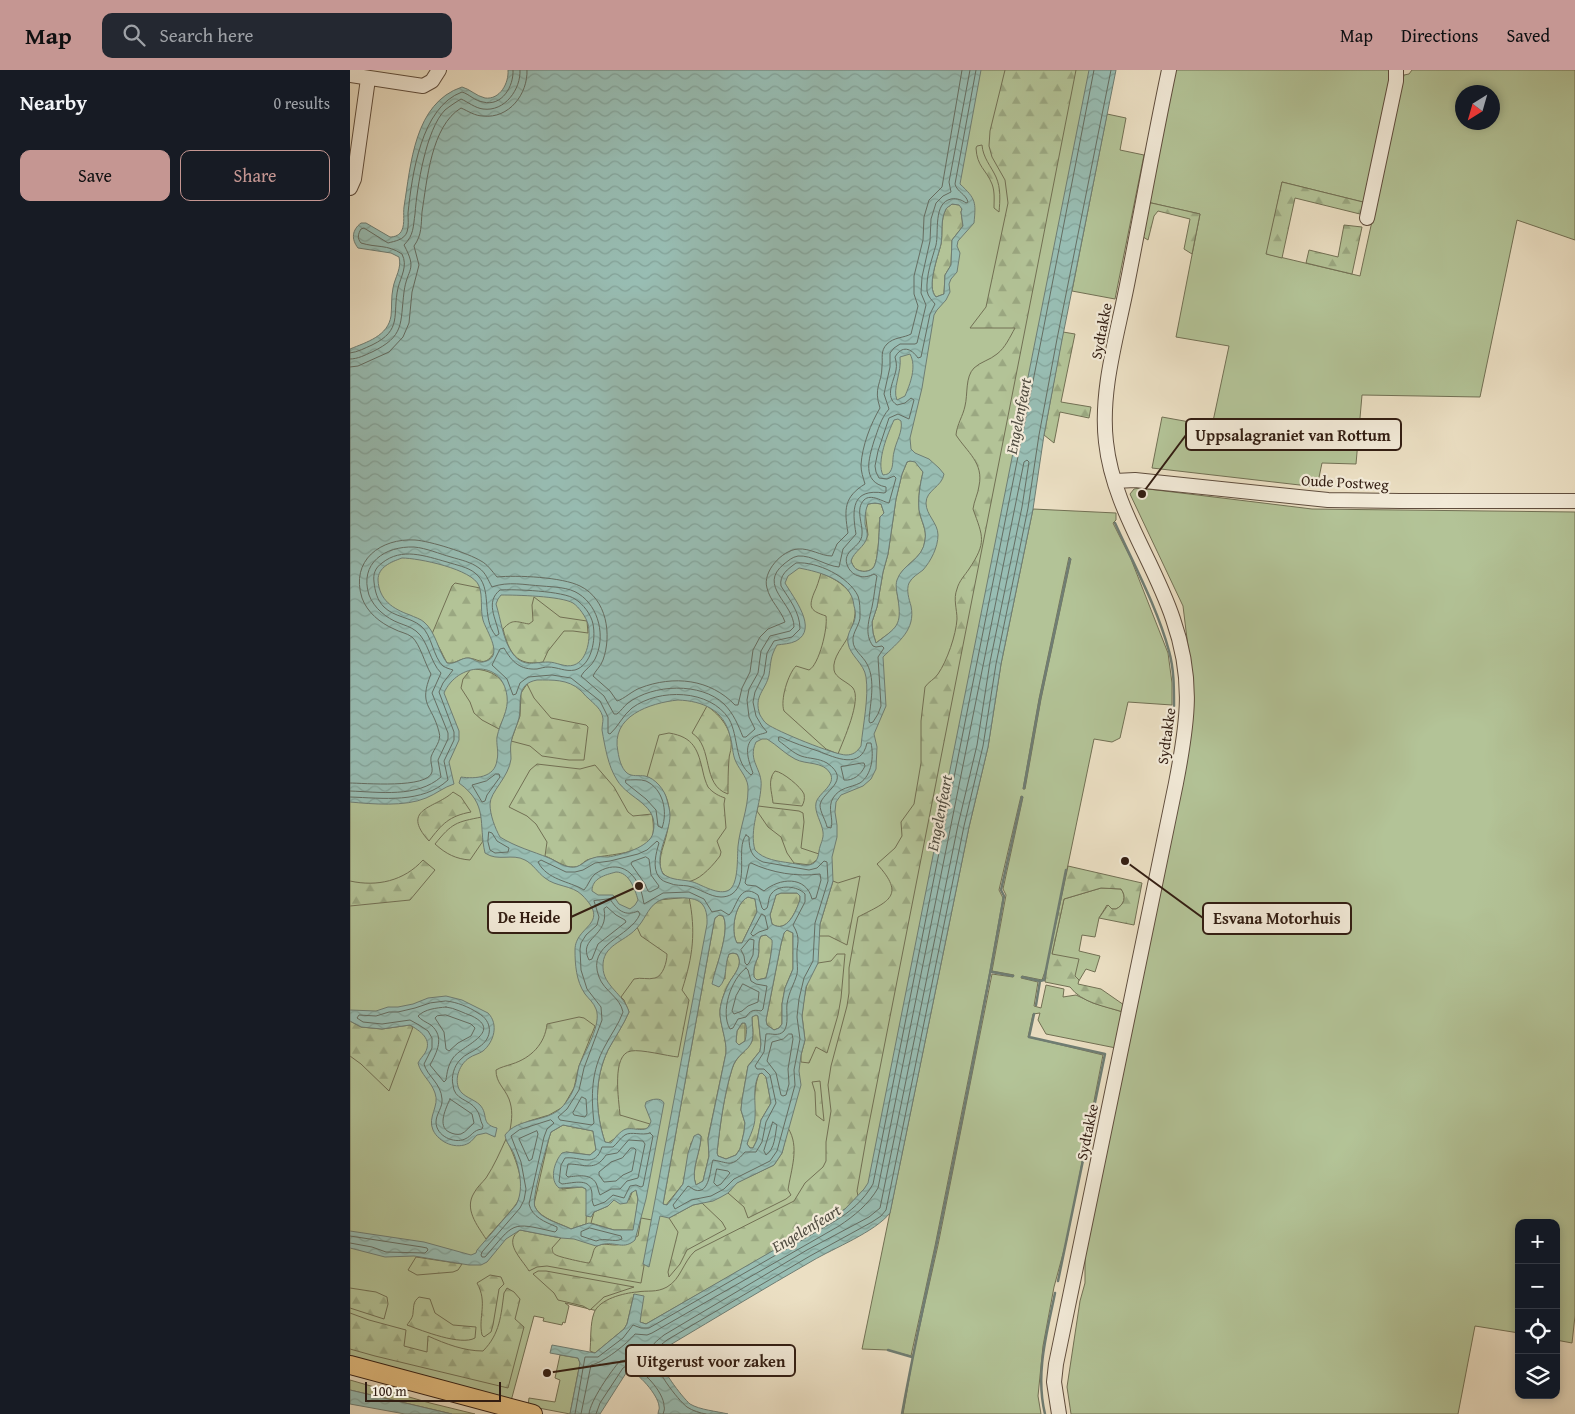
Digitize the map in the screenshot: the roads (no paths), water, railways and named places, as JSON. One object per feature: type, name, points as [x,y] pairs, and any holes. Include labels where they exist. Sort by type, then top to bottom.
[{"type":"main road","points":[[350,1365],[533,1414]]},
{"type":"street","points":[[350,75],[423,86],[432,81],[439,70]]},
{"type":"street","name":"Sydtakke","points":[[1059,1414],[1054,1382],[1056,1364],[1185,738],[1188,708],[1186,672],[1181,644],[1173,617],[1126,514],[1108,456],[1105,434],[1108,386],[1169,70]]},
{"type":"street","points":[[1367,218],[1396,81],[1396,70]]},
{"type":"street","points":[[350,188],[354,179],[368,78]]},
{"type":"street","name":"Oude Postweg","points":[[1115,481],[1135,480],[1328,500],[1575,501]]},
{"type":"water","points":[[508,70],[981,70],[960,184],[974,201],[974,223],[958,241],[957,246],[960,253],[957,272],[949,284],[950,292],[946,300],[934,315],[922,388],[910,438],[911,449],[915,453],[929,459],[944,474],[943,478],[929,495],[926,503],[937,531],[938,540],[934,554],[929,562],[909,583],[908,592],[912,614],[908,629],[900,641],[883,657],[886,706],[874,734],[877,747],[876,769],[871,779],[863,786],[841,795],[836,802],[837,837],[832,857],[833,881],[820,924],[818,963],[806,987],[802,1016],[805,1040],[799,1071],[801,1085],[782,1153],[774,1165],[737,1183],[728,1193],[713,1201],[693,1205],[669,1218],[660,1216],[649,1267],[643,1264],[707,924],[707,916],[703,905],[695,899],[689,898],[668,898],[657,902],[636,929],[610,949],[604,960],[603,967],[606,980],[623,1000],[629,1012],[608,1050],[600,1072],[598,1107],[605,1142],[611,1143],[626,1129],[641,1130],[647,1128],[651,1121],[645,1106],[646,1102],[659,1099],[664,1103],[646,1199],[635,1240],[627,1245],[603,1244],[596,1246],[574,1239],[520,1230],[506,1239],[487,1262],[481,1265],[469,1265],[414,1256],[385,1257],[350,1248],[350,1231],[424,1242],[471,1255],[476,1253],[516,1205],[520,1193],[518,1167],[505,1135],[517,1125],[549,1116],[564,1105],[576,1083],[579,1066],[597,1022],[596,1009],[580,984],[575,961],[575,950],[580,935],[593,919],[594,913],[590,905],[574,889],[549,881],[525,860],[515,857],[495,857],[485,853],[479,807],[475,799],[459,783],[461,777],[484,776],[492,771],[495,766],[498,754],[497,737],[506,712],[507,701],[503,684],[497,675],[488,670],[468,671],[459,675],[450,683],[444,693],[459,731],[459,740],[449,762],[454,784],[426,798],[408,803],[350,802],[350,349],[376,337],[386,329],[391,316],[392,291],[400,261],[399,257],[391,253],[358,248],[354,241],[354,235],[361,223],[366,223],[390,237],[395,236],[402,230],[413,154],[424,121],[434,106],[446,95],[462,87],[485,98],[495,96],[502,90]],"holes":[[[952,204],[959,205],[962,209],[963,226],[952,240],[951,265],[945,275],[944,294],[936,297],[933,292],[932,279],[941,244],[943,218],[946,209]],[[910,354],[913,364],[911,381],[905,396],[897,400],[896,391],[900,357]],[[898,419],[901,421],[901,429],[894,452],[892,467],[889,473],[883,475],[881,463],[886,440],[894,420]],[[907,462],[915,462],[923,472],[919,510],[924,525],[925,540],[917,557],[903,570],[897,580],[898,621],[893,629],[876,643],[872,622],[888,554],[896,499]],[[875,503],[881,504],[884,513],[880,517],[878,552],[875,564],[869,571],[856,569],[851,561],[867,537],[866,512],[868,504]],[[402,558],[420,560],[456,570],[467,574],[475,580],[480,590],[483,620],[493,644],[494,650],[490,659],[481,662],[466,658],[453,663],[447,663],[428,626],[421,620],[393,607],[381,593],[378,580],[379,575],[383,568]],[[799,568],[834,579],[848,590],[852,597],[855,616],[848,636],[848,643],[851,652],[865,672],[867,685],[861,746],[853,754],[840,754],[793,737],[767,724],[760,715],[758,708],[759,698],[769,675],[772,657],[777,645],[796,641],[802,636],[805,629],[805,621],[798,604],[785,583],[788,576]],[[501,595],[549,597],[573,603],[578,607],[588,624],[589,641],[583,658],[574,665],[551,662],[525,663],[513,654],[503,630],[496,604]],[[537,680],[565,682],[575,686],[597,707],[602,715],[604,743],[614,775],[622,787],[642,803],[652,815],[654,823],[653,833],[647,842],[627,852],[608,857],[595,857],[579,866],[573,867],[564,866],[500,837],[493,821],[490,804],[493,794],[510,766],[511,743],[519,718],[522,690],[525,685]],[[678,700],[696,702],[718,713],[727,727],[735,759],[748,786],[747,804],[738,846],[736,876],[729,890],[720,892],[663,874],[660,860],[670,815],[666,796],[659,785],[649,777],[627,773],[622,766],[618,754],[617,740],[620,729],[634,714],[656,704]],[[767,739],[795,759],[819,765],[830,773],[831,781],[816,803],[823,835],[818,857],[813,864],[805,865],[776,861],[763,856],[755,850],[753,835],[761,781],[753,755],[756,742]],[[616,872],[628,878],[638,900],[635,905],[630,909],[619,904],[613,895],[598,895],[592,891],[594,883],[600,878]],[[781,893],[797,893],[800,896],[800,900],[790,920],[782,926],[772,924],[770,915],[776,895]],[[748,897],[755,899],[757,912],[742,943],[737,943],[734,932],[737,911]],[[719,915],[723,916],[725,930],[722,949],[712,984],[719,987],[722,984],[729,954],[737,954],[739,966],[722,1000],[720,1015],[726,1053],[708,1139],[709,1156],[703,1181],[696,1185],[694,1173],[701,1136],[698,1134],[694,1136],[688,1153],[683,1184],[667,1205],[663,1204],[714,922],[715,918]],[[787,930],[793,933],[793,969],[785,988],[782,1004],[782,1024],[774,1030],[767,1025],[766,1020],[781,944],[784,933]],[[766,935],[772,940],[766,978],[757,980],[754,977],[754,966],[759,954],[761,936]],[[756,1015],[758,1016],[761,1044],[760,1051],[748,1066],[741,1110],[745,1123],[744,1132],[740,1149],[736,1155],[726,1159],[718,1156],[717,1153],[729,1079],[734,1064],[752,1041],[752,1017]],[[742,1023],[745,1023],[747,1030],[745,1041],[739,1045],[736,1042],[737,1031]],[[762,1073],[766,1077],[771,1103],[761,1120],[757,1140],[753,1148],[750,1148],[747,1144],[755,1121],[755,1090],[759,1074]],[[563,1125],[593,1131],[596,1150],[590,1155],[562,1153],[555,1166],[553,1176],[556,1185],[559,1188],[582,1187],[586,1189],[586,1216],[591,1217],[594,1212],[608,1206],[614,1200],[620,1204],[627,1203],[631,1193],[636,1190],[638,1199],[633,1230],[614,1230],[589,1223],[571,1229],[551,1221],[541,1215],[535,1207],[534,1202],[539,1174],[551,1132]]]},
{"type":"water","name":"Engelenfeart","points":[[1089,70],[1116,70],[1044,435],[1033,509],[1001,664],[988,747],[969,827],[890,1213],[875,1227],[794,1271],[663,1351],[660,1361],[663,1367],[676,1388],[690,1404],[703,1409],[728,1414],[658,1414],[658,1401],[651,1390],[642,1379],[628,1370],[600,1414],[570,1414],[580,1363],[578,1358],[550,1353],[552,1345],[595,1353],[624,1329],[627,1324],[634,1294],[644,1296],[640,1322],[646,1324],[845,1209],[868,1183]]},
{"type":"water","points":[[446,996],[462,1000],[488,1013],[494,1027],[490,1043],[483,1051],[471,1057],[463,1064],[457,1080],[461,1092],[480,1105],[488,1124],[497,1128],[495,1137],[486,1133],[477,1135],[469,1143],[459,1146],[444,1142],[433,1130],[431,1121],[436,1102],[435,1093],[418,1063],[427,1048],[424,1036],[410,1025],[382,1029],[361,1027],[350,1021],[350,1010],[376,1011],[388,1007],[413,1004],[428,998]]},
{"type":"water","points":[[350,1390],[452,1414],[405,1414],[350,1404]]},
{"type":"waterway","points":[[1115,523],[1152,602],[1164,635],[1172,665],[1174,706]]},
{"type":"waterway","points":[[1024,788],[1040,699],[1070,559]]},
{"type":"waterway","points":[[902,1414],[980,1028],[1004,896],[1001,890],[1022,797]]},
{"type":"waterway","points":[[1036,1005],[1040,981],[1044,980],[1066,870]]},
{"type":"waterway","points":[[992,972],[1013,976]]},
{"type":"waterway","points":[[1022,977],[1040,981]]},
{"type":"waterway","points":[[1034,1014],[1029,1037],[1105,1054],[1058,1281]]},
{"type":"waterway","points":[[1045,1414],[1041,1383],[1043,1353],[1055,1293]]},
{"type":"waterway","points":[[888,1350],[912,1357]]},
{"type":"place","name":"Uppsalagraniet van Rottum","points":[[1142,494]]},
{"type":"place","name":"Esvana Motorhuis","points":[[1125,861]]},
{"type":"place","name":"De Heide","points":[[639,886]]},
{"type":"place","name":"Uitgerust voor zaken","points":[[547,1373]]}]
